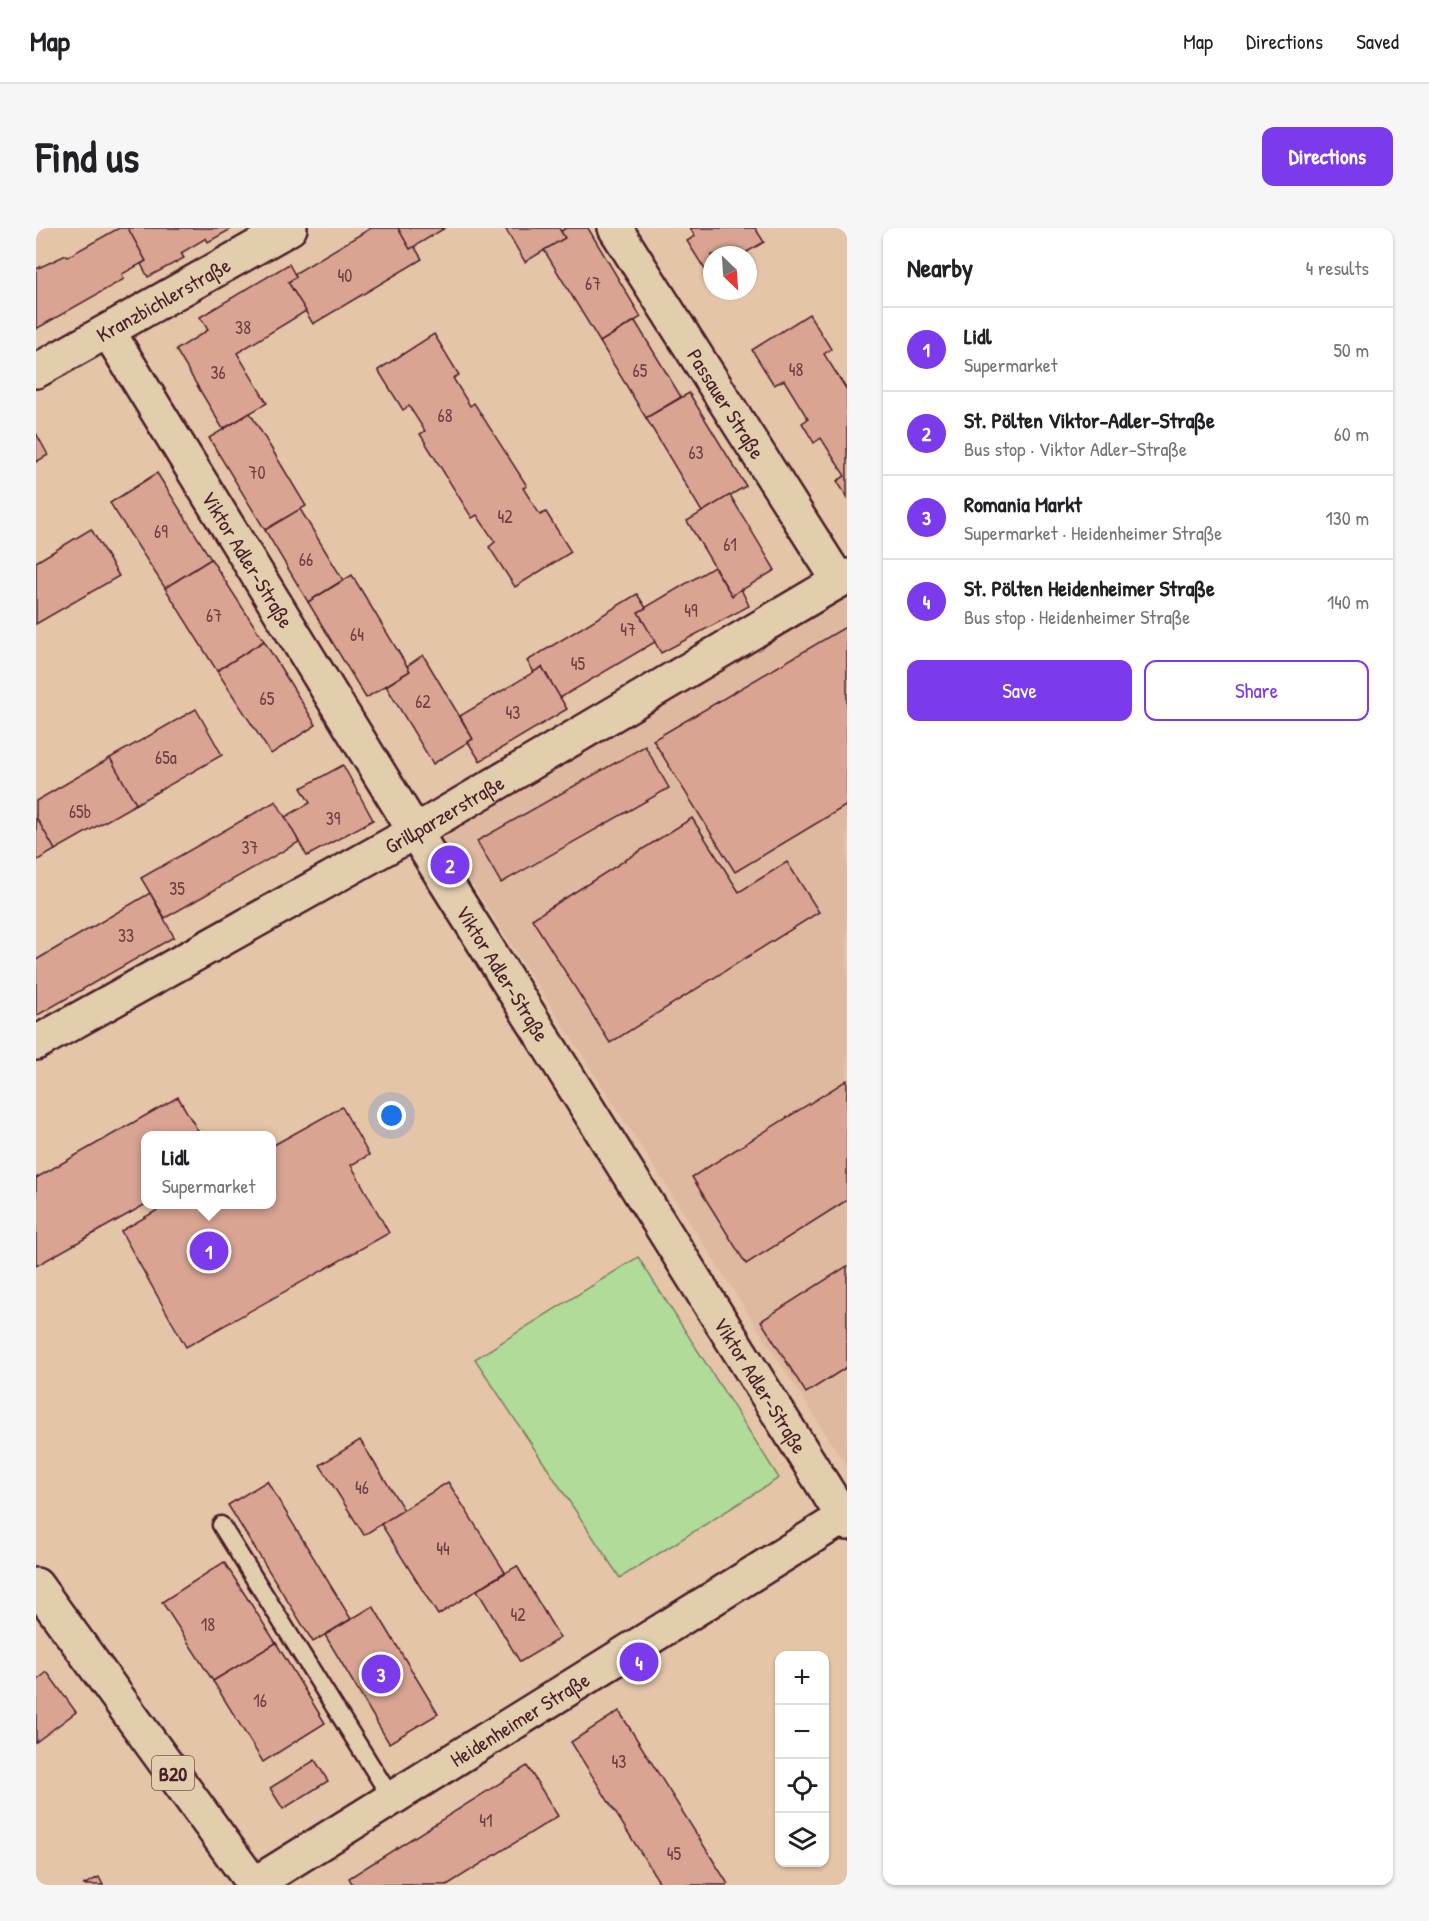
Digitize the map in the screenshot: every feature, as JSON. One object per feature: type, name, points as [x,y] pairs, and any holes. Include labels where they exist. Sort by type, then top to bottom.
[{"type":"street","name":"Kranzbichlerstraße","points":[[36,371],[290,228]]},
{"type":"street","name":"Passauer Straße","points":[[615,228],[843,578]]},
{"type":"street","name":"Viktor Adler-Straße","points":[[108,331],[445,880],[846,1518]]},
{"type":"street","name":"Grillparzerstraße","points":[[36,1043],[416,831],[843,578]]},
{"type":"street","name":"Heidenheimer Straße","points":[[254,1885],[846,1518]]},
{"type":"street","name":"B20","points":[[36,1585],[254,1885]]},
{"type":"lane","points":[[221,1525],[392,1799]]},
{"type":"shaded area","points":[[847,598],[847,1467],[441,835]]},
{"type":"green space","points":[[638,1257],[779,1478],[620,1578],[475,1359]]},
{"type":"building","points":[[119,228],[128,228],[146,261],[122,274],[124,279],[36,329],[36,269],[66,255],[67,257]]},
{"type":"building","points":[[128,228],[233,228],[208,242],[206,238],[181,253],[184,258],[148,277],[141,264],[146,261]]},
{"type":"building","points":[[371,228],[398,228],[410,249],[414,246],[422,259],[313,324],[288,282],[296,277],[294,274]]},
{"type":"building","points":[[398,228],[445,228],[410,249]]},
{"type":"building","points":[[505,228],[559,228],[565,238],[525,262]]},
{"type":"building","points":[[566,228],[588,228],[641,317],[600,342],[544,250],[565,238],[561,231]]},
{"type":"building","points":[[690,228],[755,228],[764,242],[757,246],[703,246],[703,266],[687,241],[695,236]]},
{"type":"building","points":[[289,264],[296,277],[288,282],[306,311],[237,353],[267,403],[223,429],[176,350],[208,330],[200,317]]},
{"type":"building","points":[[809,314],[831,349],[824,354],[847,390],[847,497],[837,481],[845,476],[821,438],[814,443],[802,423],[808,419],[784,380],[774,385],[752,350]]},
{"type":"building","points":[[635,321],[681,397],[646,418],[600,342]]},
{"type":"building","points":[[434,334],[459,375],[453,378],[470,406],[474,403],[527,486],[523,488],[540,515],[546,512],[571,552],[515,587],[489,547],[495,542],[477,515],[472,518],[420,434],[425,431],[409,406],[403,410],[378,370]]},
{"type":"building","points":[[689,393],[746,486],[702,512],[646,418]]},
{"type":"building","points":[[250,413],[306,506],[265,530],[209,438]]},
{"type":"building","points":[[36,433],[48,455],[36,462]]},
{"type":"building","points":[[157,473],[211,559],[165,588],[110,503]]},
{"type":"building","points":[[730,495],[775,570],[732,596],[687,521]]},
{"type":"building","points":[[300,509],[343,580],[308,602],[265,530]]},
{"type":"building","points":[[91,529],[119,576],[36,624],[36,562]]},
{"type":"building","points":[[211,559],[264,641],[217,671],[165,588]]},
{"type":"building","points":[[714,567],[732,596],[741,589],[749,606],[661,653],[638,612]]},
{"type":"building","points":[[352,575],[410,671],[366,698],[308,602]]},
{"type":"building","points":[[637,594],[646,608],[638,612],[655,642],[560,698],[542,667],[534,672],[527,661]]},
{"type":"building","points":[[847,626],[847,805],[735,872],[653,740]]},
{"type":"building","points":[[264,641],[316,725],[271,754],[217,671]]},
{"type":"building","points":[[423,655],[473,739],[433,764],[386,686],[410,671],[407,666]]},
{"type":"building","points":[[542,667],[567,709],[480,761],[468,742],[473,739],[460,716]]},
{"type":"building","points":[[196,709],[222,755],[136,804],[110,758]]},
{"type":"building","points":[[645,746],[669,788],[501,883],[477,841]]},
{"type":"building","points":[[110,758],[136,804],[55,850],[36,817],[36,801]]},
{"type":"building","points":[[343,765],[373,820],[307,856],[285,817],[310,803],[301,788]]},
{"type":"building","points":[[276,801],[299,842],[165,918],[141,878]]},
{"type":"building","points":[[36,817],[55,850],[36,861]]},
{"type":"building","points":[[692,818],[739,892],[787,862],[819,912],[610,1043],[532,919]]},
{"type":"building","points":[[150,893],[174,937],[36,1016],[36,960]]},
{"type":"building","points":[[847,1080],[847,1200],[746,1264],[692,1177]]},
{"type":"building","points":[[178,1097],[198,1131],[141,1131],[141,1207],[36,1266],[36,1178]]},
{"type":"building","points":[[342,1107],[369,1155],[351,1165],[389,1233],[186,1347],[121,1231],[159,1209],[276,1209],[276,1144]]},
{"type":"building","points":[[847,1266],[847,1367],[806,1393],[761,1321]]},
{"type":"building","points":[[360,1440],[404,1510],[364,1535],[320,1465]]},
{"type":"building","points":[[267,1481],[351,1619],[313,1642],[228,1505]]},
{"type":"building","points":[[448,1482],[505,1572],[438,1615],[381,1524]]},
{"type":"building","points":[[224,1562],[276,1643],[213,1681],[162,1602]]},
{"type":"building","points":[[517,1566],[560,1638],[520,1662],[477,1590]]},
{"type":"building","points":[[373,1606],[438,1714],[389,1743],[325,1635]]},
{"type":"building","points":[[276,1643],[325,1723],[263,1762],[213,1681]]},
{"type":"building","points":[[47,1672],[76,1712],[36,1742],[36,1681]]},
{"type":"building","points":[[619,1711],[728,1884],[661,1885],[571,1742]]},
{"type":"building","points":[[315,1760],[328,1781],[283,1809],[270,1788]]},
{"type":"building","points":[[527,1766],[558,1816],[447,1885],[353,1885],[349,1878]]},
{"type":"building","points":[[99,1877],[103,1885],[83,1885]]},
{"type":"place","name":"St. Pölten Viktor-Adler-Straße","points":[[450,865]]},
{"type":"place","name":"Lidl","points":[[209,1251]]},
{"type":"place","name":"St. Pölten Heidenheimer Straße","points":[[639,1662]]},
{"type":"place","name":"Romania Markt","points":[[381,1674]]}]
